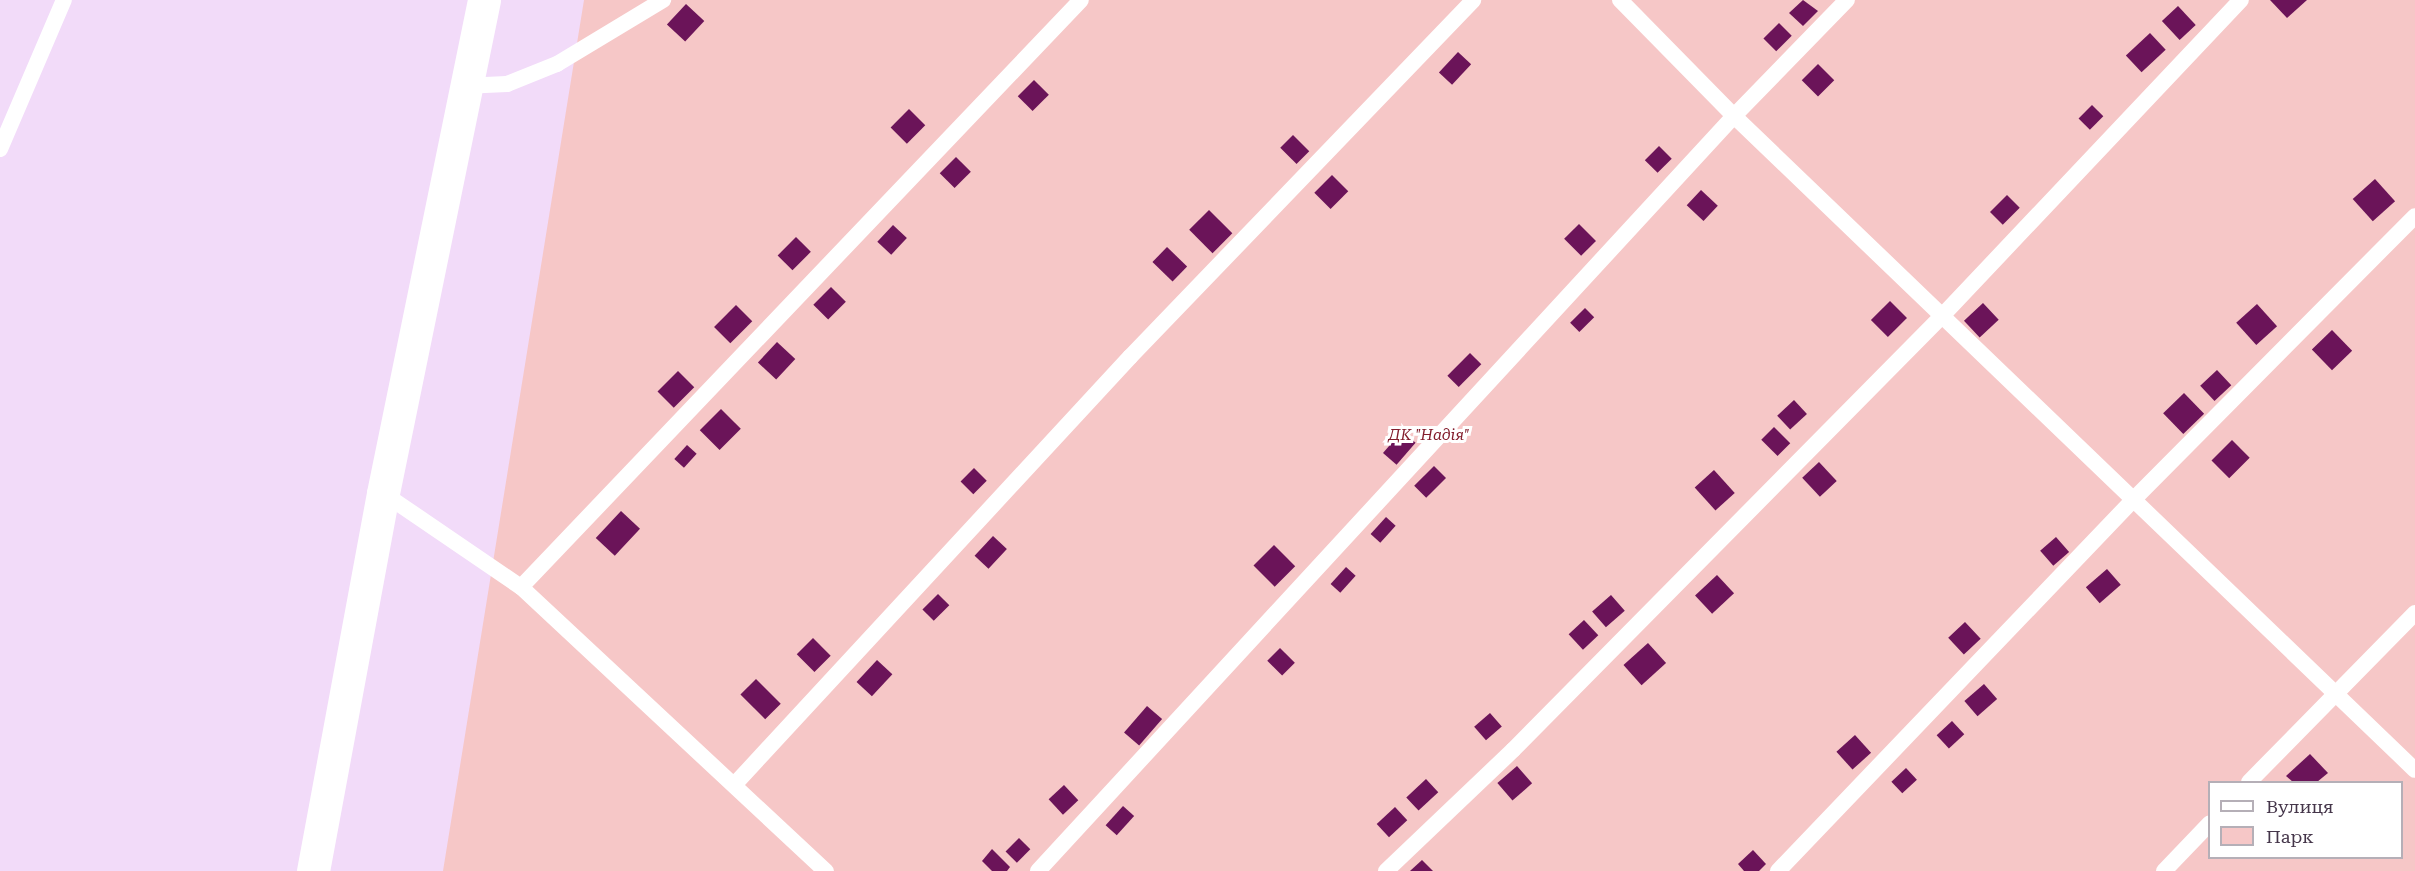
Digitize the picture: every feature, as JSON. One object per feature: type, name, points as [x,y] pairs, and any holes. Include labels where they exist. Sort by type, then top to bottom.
[{"type":"street","points":[[313,871],[383,493],[464,86],[484,0]]},
{"type":"lane","points":[[0,149],[64,0]]},
{"type":"lane","points":[[464,86],[507,84],[557,64],[663,0]]},
{"type":"lane","points":[[521,587],[1081,0]]},
{"type":"lane","points":[[735,783],[1130,357],[1473,0]]},
{"type":"lane","points":[[1620,0],[1734,116],[2135,498],[2415,770]]},
{"type":"lane","points":[[1038,871],[1734,116],[1847,0]]},
{"type":"lane","points":[[1386,871],[1514,750],[1942,316],[2241,0]]},
{"type":"lane","points":[[1778,871],[2135,498],[2415,216]]},
{"type":"lane","points":[[383,493],[521,587],[735,783],[826,871]]},
{"type":"lane","points":[[2251,781],[2415,613]]},
{"type":"lane","points":[[2163,871],[2208,825]]},
{"type":"green space","name":"ДК \"Надія\"","points":[[584,0],[2415,0],[2415,871],[443,871]]},
{"type":"building","points":[[1803,0],[1818,11],[1803,26],[1789,13]]},
{"type":"building","points":[[2270,0],[2307,0],[2287,18]]},
{"type":"building","points":[[686,4],[704,21],[685,42],[667,24]]},
{"type":"building","points":[[2178,6],[2196,25],[2180,40],[2162,21]]},
{"type":"building","points":[[1779,23],[1792,36],[1776,51],[1763,39]]},
{"type":"building","points":[[2150,33],[2166,50],[2142,72],[2126,56]]},
{"type":"building","points":[[1458,52],[1471,64],[1452,85],[1439,72]]},
{"type":"building","points":[[1818,64],[1834,80],[1818,97],[1802,80]]},
{"type":"building","points":[[1034,80],[1049,95],[1033,111],[1018,96]]},
{"type":"building","points":[[2092,105],[2103,116],[2090,130],[2079,118]]},
{"type":"building","points":[[909,109],[925,125],[907,144],[891,127]]},
{"type":"building","points":[[1293,135],[1309,151],[1297,164],[1280,148]]},
{"type":"building","points":[[1659,146],[1672,159],[1658,173],[1645,160]]},
{"type":"building","points":[[956,157],[971,172],[955,188],[940,173]]},
{"type":"building","points":[[1332,175],[1348,191],[1331,209],[1314,193]]},
{"type":"building","points":[[2375,179],[2395,201],[2373,221],[2353,199]]},
{"type":"building","points":[[1701,190],[1718,206],[1703,221],[1687,205]]},
{"type":"building","points":[[2007,195],[2020,208],[2003,225],[1990,212]]},
{"type":"building","points":[[1209,210],[1232,233],[1213,253],[1189,230]]},
{"type":"building","points":[[1579,224],[1596,241],[1581,256],[1564,239]]},
{"type":"building","points":[[893,225],[907,238],[891,255],[877,242]]},
{"type":"building","points":[[796,237],[811,252],[792,270],[778,255]]},
{"type":"building","points":[[1167,247],[1187,266],[1173,282],[1152,262]]},
{"type":"building","points":[[831,287],[846,302],[828,320],[813,305]]},
{"type":"building","points":[[1890,301],[1907,318],[1888,337],[1871,320]]},
{"type":"building","points":[[1983,303],[1999,320],[1980,338],[1964,321]]},
{"type":"building","points":[[2257,304],[2277,326],[2256,345],[2236,323]]},
{"type":"building","points":[[736,305],[752,321],[730,343],[714,327]]},
{"type":"building","points":[[1585,308],[1594,317],[1579,332],[1570,323]]},
{"type":"building","points":[[2332,330],[2352,351],[2332,370],[2312,349]]},
{"type":"building","points":[[777,342],[795,359],[776,380],[758,362]]},
{"type":"building","points":[[1470,353],[1481,364],[1459,387],[1447,376]]},
{"type":"building","points":[[2217,370],[2231,385],[2215,401],[2200,386]]},
{"type":"building","points":[[678,371],[694,387],[674,408],[657,392]]},
{"type":"building","points":[[2184,393],[2204,414],[2183,434],[2163,413]]},
{"type":"building","points":[[1794,400],[1807,414],[1790,430],[1777,416]]},
{"type":"building","points":[[721,409],[741,429],[720,450],[700,430]]},
{"type":"building","points":[[1774,427],[1790,443],[1778,456],[1761,440]]},
{"type":"building","points":[[1402,431],[1416,443],[1397,465],[1383,453]]},
{"type":"building","points":[[2232,440],[2250,458],[2229,478],[2211,461]]},
{"type":"building","points":[[687,445],[697,454],[684,468],[674,459]]},
{"type":"building","points":[[1819,462],[1837,481],[1820,497],[1802,478]]},
{"type":"building","points":[[1434,466],[1446,478],[1426,498],[1414,486]]},
{"type":"building","points":[[974,468],[987,481],[973,494],[961,481]]},
{"type":"building","points":[[1714,470],[1735,493],[1715,510],[1695,487]]},
{"type":"building","points":[[621,511],[640,529],[615,556],[596,538]]},
{"type":"building","points":[[1386,517],[1396,526],[1380,543],[1371,534]]},
{"type":"building","points":[[993,536],[1007,549],[988,569],[975,556]]},
{"type":"building","points":[[2056,537],[2069,552],[2053,566],[2040,551]]},
{"type":"building","points":[[1274,545],[1295,566],[1275,587],[1253,566]]},
{"type":"building","points":[[1346,567],[1356,576],[1340,593],[1331,584]]},
{"type":"building","points":[[2107,569],[2121,585],[2100,603],[2086,587]]},
{"type":"building","points":[[1717,575],[1734,593],[1712,614],[1695,595]]},
{"type":"building","points":[[938,594],[949,605],[934,621],[922,610]]},
{"type":"building","points":[[1611,595],[1625,611],[1606,627],[1592,611]]},
{"type":"building","points":[[1584,620],[1598,635],[1583,650],[1569,634]]},
{"type":"building","points":[[1965,622],[1981,639],[1964,655],[1948,638]]},
{"type":"building","points":[[813,638],[831,656],[814,672],[797,654]]},
{"type":"building","points":[[1648,643],[1666,663],[1642,685],[1623,665]]},
{"type":"building","points":[[1280,648],[1295,663],[1282,676],[1267,661]]},
{"type":"building","points":[[877,660],[892,674],[872,696],[857,682]]},
{"type":"building","points":[[756,679],[781,704],[765,719],[740,695]]},
{"type":"building","points":[[1984,684],[1997,699],[1977,716],[1964,701]]},
{"type":"building","points":[[1147,706],[1162,719],[1139,746],[1124,732]]},
{"type":"building","points":[[1490,713],[1502,727],[1486,740],[1474,727]]},
{"type":"building","points":[[1952,721],[1964,734],[1949,748],[1937,735]]},
{"type":"building","points":[[1855,735],[1871,753],[1852,770],[1836,752]]},
{"type":"building","points":[[2310,754],[2328,773],[2318,781],[2292,781],[2286,776]]},
{"type":"building","points":[[1517,766],[1532,783],[1512,800],[1497,783]]},
{"type":"building","points":[[1906,768],[1917,780],[1902,793],[1891,782]]},
{"type":"building","points":[[1426,779],[1438,792],[1419,811],[1406,797]]},
{"type":"building","points":[[1064,785],[1078,800],[1063,815],[1049,799]]},
{"type":"building","points":[[1123,806],[1134,816],[1117,835],[1106,825]]},
{"type":"building","points":[[1395,807],[1407,820],[1389,837],[1377,824]]},
{"type":"building","points":[[1019,838],[1030,849],[1017,863],[1006,851]]},
{"type":"building","points":[[992,849],[1010,867],[1007,871],[992,871],[982,861]]},
{"type":"building","points":[[1753,850],[1766,864],[1759,871],[1744,871],[1738,864]]},
{"type":"building","points":[[1422,860],[1433,871],[1410,871]]}]
